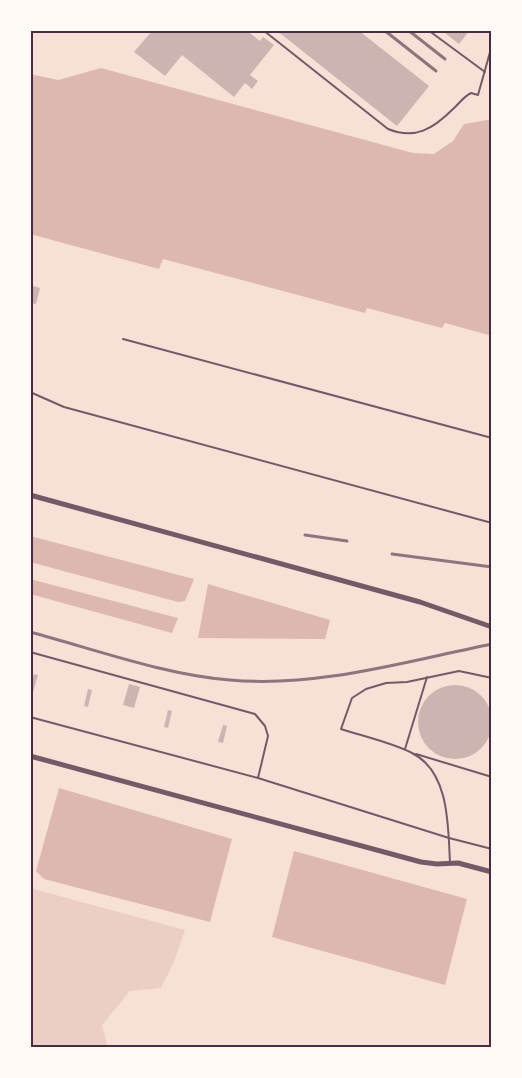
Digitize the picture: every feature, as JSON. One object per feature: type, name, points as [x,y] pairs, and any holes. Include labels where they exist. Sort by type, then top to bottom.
[{"type":"street","points":[[30,495],[376,589],[437,607],[492,627]]},
{"type":"street","points":[[30,756],[421,862],[458,863],[492,872]]},
{"type":"lane","points":[[262,30],[388,129],[398,133],[422,132],[448,114],[465,96],[471,93],[478,95],[492,45]]},
{"type":"lane","points":[[428,30],[485,72]]},
{"type":"lane","points":[[123,339],[492,438]]},
{"type":"lane","points":[[30,392],[64,407],[492,524]]},
{"type":"lane","points":[[30,652],[255,714],[265,726],[268,736],[258,778]]},
{"type":"lane","points":[[492,678],[459,671],[407,682],[386,683],[366,689],[352,698],[341,729],[492,777]]},
{"type":"lane","points":[[405,750],[427,677]]},
{"type":"lane","points":[[30,717],[258,778],[449,838],[492,849]]},
{"type":"lane","points":[[413,753],[427,764],[437,778],[448,817],[450,863]]},
{"type":"shaded area","points":[[101,68],[413,153],[434,154],[453,141],[464,124],[492,121],[492,336],[445,323],[442,328],[367,308],[365,313],[163,259],[159,269],[30,234],[30,74],[58,80]]},
{"type":"shaded area","points":[[30,536],[194,579],[185,601],[178,602],[30,562]]},
{"type":"shaded area","points":[[30,579],[178,618],[172,633],[30,594]]},
{"type":"shaded area","points":[[208,584],[330,620],[325,639],[198,638]]},
{"type":"shaded area","points":[[59,788],[232,839],[210,922],[44,879],[36,871]]},
{"type":"shaded area","points":[[294,851],[467,899],[445,985],[272,937]]},
{"type":"shaded area","points":[[30,888],[185,930],[174,962],[161,988],[130,991],[102,1025],[108,1048],[30,1048]]},
{"type":"building","points":[[149,30],[246,30],[260,41],[263,37],[274,45],[250,75],[258,81],[252,89],[245,83],[234,97],[182,55],[165,76],[134,52],[151,32]]},
{"type":"building","points":[[276,30],[358,30],[429,86],[397,126]]},
{"type":"building","points":[[441,30],[470,30],[459,44]]},
{"type":"building","points":[[30,285],[40,288],[36,304],[30,303]]},
{"type":"building","points":[[34,674],[38,675],[33,692],[30,691],[30,687]]},
{"type":"building","points":[[129,684],[140,687],[134,708],[123,705]]},
{"type":"building","points":[[455,685],[469,688],[481,696],[489,708],[492,722],[489,736],[481,748],[469,756],[455,759],[441,756],[429,748],[421,736],[418,722],[421,708],[429,696],[441,688]]},
{"type":"building","points":[[88,689],[92,690],[88,707],[84,706]]},
{"type":"building","points":[[168,710],[172,711],[168,728],[164,727]]},
{"type":"building","points":[[223,725],[227,726],[223,743],[218,742]]},
{"type":"railway","points":[[384,30],[436,71]]},
{"type":"railway","points":[[408,30],[445,59]]},
{"type":"railway","points":[[305,535],[347,541]]},
{"type":"railway","points":[[392,554],[492,567]]},
{"type":"railway","points":[[30,632],[180,673],[230,680],[263,681],[329,677],[492,644]]}]
